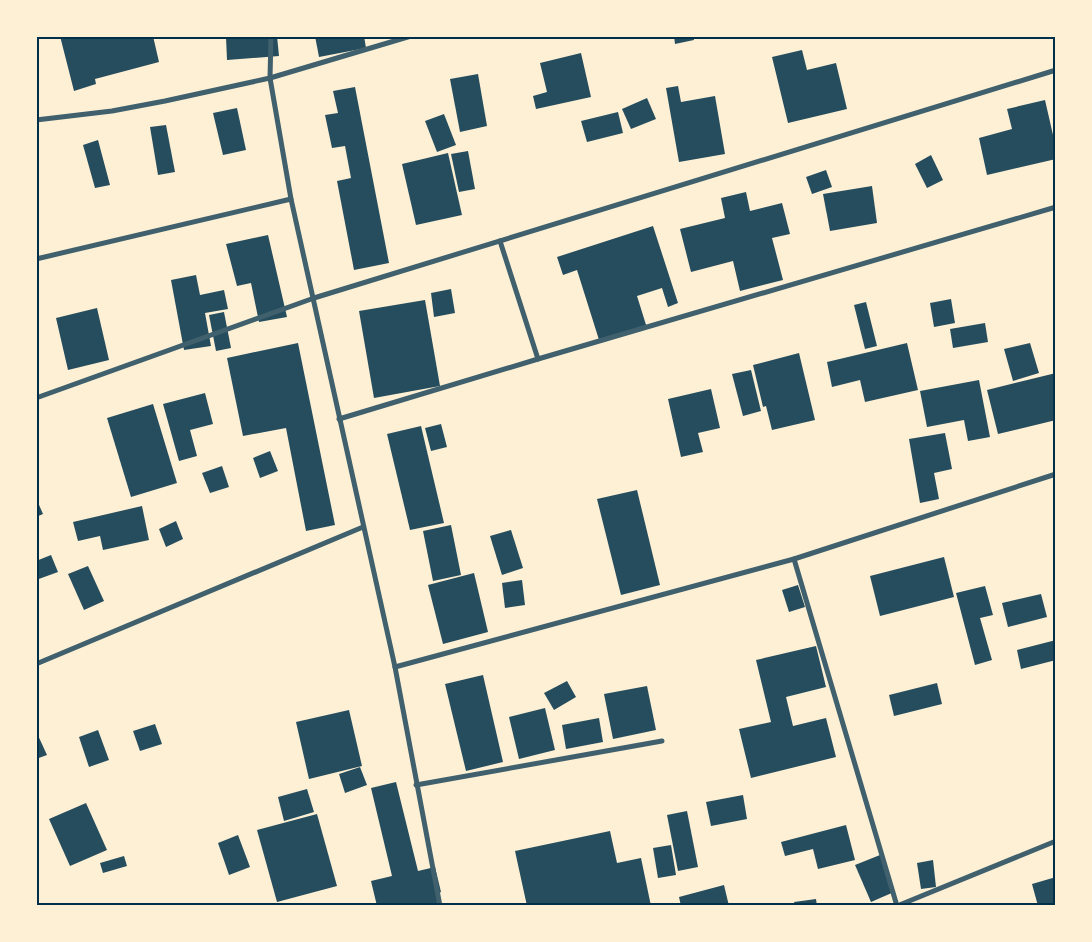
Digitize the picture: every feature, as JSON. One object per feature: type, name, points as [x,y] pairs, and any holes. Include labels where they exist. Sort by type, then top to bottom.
[{"type":"street","points":[[271,36],[270,78],[292,199],[395,667],[440,906]]},
{"type":"street","points":[[36,120],[137,107],[270,78],[411,36]]},
{"type":"street","points":[[36,398],[314,298],[1056,70]]},
{"type":"street","points":[[36,259],[292,199]]},
{"type":"street","points":[[339,419],[1056,207]]},
{"type":"street","points":[[500,241],[538,359]]},
{"type":"street","points":[[395,667],[794,559],[1056,474]]},
{"type":"street","points":[[36,664],[363,527]]},
{"type":"street","points":[[794,559],[897,906],[1056,841]]},
{"type":"street","points":[[416,785],[662,741]]},
{"type":"building","points":[[60,36],[153,36],[159,62],[95,79],[96,84],[74,91]]},
{"type":"building","points":[[277,36],[279,56],[227,60],[226,37]]},
{"type":"building","points":[[315,36],[364,36],[366,48],[319,57]]},
{"type":"building","points":[[674,36],[693,36],[694,40],[675,44]]},
{"type":"building","points":[[802,50],[807,70],[836,63],[847,109],[788,123],[772,57]]},
{"type":"building","points":[[581,53],[591,97],[536,109],[533,96],[547,92],[540,63]]},
{"type":"building","points":[[478,74],[487,126],[460,132],[450,79]]},
{"type":"building","points":[[678,86],[681,102],[715,96],[725,154],[679,162],[666,88]]},
{"type":"building","points":[[355,87],[389,263],[354,270],[337,181],[351,178],[345,146],[332,148],[325,115],[338,113],[333,91]]},
{"type":"building","points":[[647,98],[656,119],[631,129],[622,109]]},
{"type":"building","points":[[1045,100],[1056,148],[1056,159],[987,175],[979,138],[1012,129],[1007,109]]},
{"type":"building","points":[[237,108],[246,150],[223,155],[213,113]]},
{"type":"building","points":[[618,112],[623,133],[587,142],[581,121]]},
{"type":"building","points":[[444,114],[456,145],[437,152],[425,121]]},
{"type":"building","points":[[166,125],[175,172],[158,175],[150,127]]},
{"type":"building","points":[[98,140],[110,185],[95,188],[83,145]]},
{"type":"building","points":[[468,151],[475,189],[459,192],[451,154]]},
{"type":"building","points":[[448,153],[462,215],[416,225],[402,164]]},
{"type":"building","points":[[931,155],[943,180],[927,188],[915,164]]},
{"type":"building","points":[[826,170],[832,187],[812,194],[806,177]]},
{"type":"building","points":[[872,186],[877,223],[830,231],[823,194]]},
{"type":"building","points":[[746,192],[750,211],[782,203],[790,234],[772,238],[783,280],[740,291],[733,261],[691,272],[680,229],[725,218],[721,198]]},
{"type":"building","points":[[653,226],[678,303],[668,307],[662,288],[637,296],[647,328],[600,343],[577,270],[563,275],[557,257]]},
{"type":"building","points":[[268,235],[287,317],[259,322],[251,283],[237,286],[226,244]]},
{"type":"building","points":[[196,275],[200,295],[224,290],[228,309],[205,313],[211,346],[184,350],[171,280]]},
{"type":"building","points":[[451,289],[455,313],[434,317],[431,293]]},
{"type":"building","points":[[951,299],[955,323],[934,327],[930,303]]},
{"type":"building","points":[[425,300],[440,386],[374,398],[359,311]]},
{"type":"building","points":[[866,302],[877,346],[865,349],[854,305]]},
{"type":"building","points":[[97,308],[109,360],[68,370],[56,318]]},
{"type":"building","points":[[224,312],[231,348],[216,351],[209,315]]},
{"type":"building","points":[[985,323],[988,342],[953,348],[950,329]]},
{"type":"building","points":[[298,343],[335,525],[306,531],[286,428],[243,436],[227,358]]},
{"type":"building","points":[[907,343],[918,390],[865,402],[860,380],[832,387],[827,362]]},
{"type":"building","points":[[1030,343],[1039,373],[1013,381],[1004,349]]},
{"type":"building","points":[[799,353],[815,420],[772,430],[766,406],[763,407],[753,365]]},
{"type":"building","points":[[751,370],[761,411],[743,416],[732,374]]},
{"type":"building","points":[[1056,373],[1056,420],[998,434],[987,390]]},
{"type":"building","points":[[979,380],[990,437],[968,441],[964,420],[927,427],[920,391]]},
{"type":"building","points":[[711,389],[720,428],[698,433],[703,452],[681,457],[668,399]]},
{"type":"building","points":[[205,393],[213,424],[190,430],[197,456],[179,461],[163,404]]},
{"type":"building","points":[[153,404],[177,483],[131,497],[107,418]]},
{"type":"building","points":[[441,424],[447,447],[431,451],[425,428]]},
{"type":"building","points":[[421,426],[444,523],[410,530],[387,434]]},
{"type":"building","points":[[945,433],[952,469],[934,473],[939,499],[920,503],[909,439]]},
{"type":"building","points":[[270,451],[278,471],[260,478],[253,458]]},
{"type":"building","points":[[222,466],[229,487],[210,493],[202,473]]},
{"type":"building","points":[[637,490],[660,585],[621,595],[597,499]]},
{"type":"building","points":[[36,498],[43,514],[36,517]]},
{"type":"building","points":[[142,506],[149,540],[103,550],[100,536],[78,541],[73,522]]},
{"type":"building","points":[[176,521],[183,539],[166,547],[159,529]]},
{"type":"building","points":[[451,525],[461,575],[433,581],[423,531]]},
{"type":"building","points":[[511,530],[523,568],[502,575],[490,536]]},
{"type":"building","points":[[51,555],[58,572],[36,580],[36,561]]},
{"type":"building","points":[[944,557],[954,597],[880,616],[870,576]]},
{"type":"building","points":[[88,566],[104,601],[84,610],[68,574]]},
{"type":"building","points":[[474,573],[488,632],[443,644],[428,585]]},
{"type":"building","points":[[522,580],[525,605],[505,608],[502,583]]},
{"type":"building","points":[[798,585],[805,607],[789,612],[782,590]]},
{"type":"building","points":[[985,586],[993,615],[980,618],[992,660],[975,665],[956,593]]},
{"type":"building","points":[[1041,594],[1047,617],[1008,627],[1002,603]]},
{"type":"building","points":[[1056,640],[1056,660],[1021,669],[1017,650]]},
{"type":"building","points":[[816,646],[826,687],[786,697],[793,726],[826,718],[836,757],[751,778],[739,729],[771,722],[756,660]]},
{"type":"building","points":[[483,675],[503,762],[466,771],[445,684]]},
{"type":"building","points":[[567,681],[576,697],[554,710],[544,693]]},
{"type":"building","points":[[937,683],[942,704],[894,716],[889,695]]},
{"type":"building","points":[[647,686],[656,730],[613,739],[604,694]]},
{"type":"building","points":[[545,708],[555,750],[519,759],[509,717]]},
{"type":"building","points":[[349,710],[362,766],[309,779],[296,722]]},
{"type":"building","points":[[599,718],[603,742],[566,749],[562,725]]},
{"type":"building","points":[[155,724],[162,744],[140,751],[133,731]]},
{"type":"building","points":[[98,730],[109,760],[89,767],[79,737]]},
{"type":"building","points":[[36,731],[47,755],[36,759]]},
{"type":"building","points":[[360,767],[367,785],[345,793],[339,774]]},
{"type":"building","points":[[396,782],[418,871],[435,867],[441,892],[437,894],[440,906],[377,906],[371,881],[392,876],[371,788]]},
{"type":"building","points":[[307,789],[314,812],[284,821],[278,797]]},
{"type":"building","points":[[743,795],[747,819],[711,826],[706,802]]},
{"type":"building","points":[[86,803],[107,850],[70,866],[49,819]]},
{"type":"building","points":[[687,811],[698,867],[678,871],[667,815]]},
{"type":"building","points":[[317,814],[337,886],[277,902],[257,830]]},
{"type":"building","points":[[846,825],[855,860],[818,869],[813,849],[785,856],[781,842]]},
{"type":"building","points":[[610,831],[617,863],[641,858],[651,906],[527,906],[515,851]]},
{"type":"building","points":[[238,835],[250,867],[229,875],[218,843]]},
{"type":"building","points":[[671,845],[676,875],[658,878],[653,848]]},
{"type":"building","points":[[880,855],[894,892],[871,902],[855,865]]},
{"type":"building","points":[[124,856],[127,866],[103,873],[100,863]]},
{"type":"building","points":[[933,860],[936,887],[921,889],[917,863]]},
{"type":"building","points":[[1056,877],[1056,906],[1038,906],[1032,884]]},
{"type":"building","points":[[724,885],[729,906],[681,906],[679,897]]},
{"type":"building","points":[[816,899],[817,906],[795,906],[794,902]]}]
